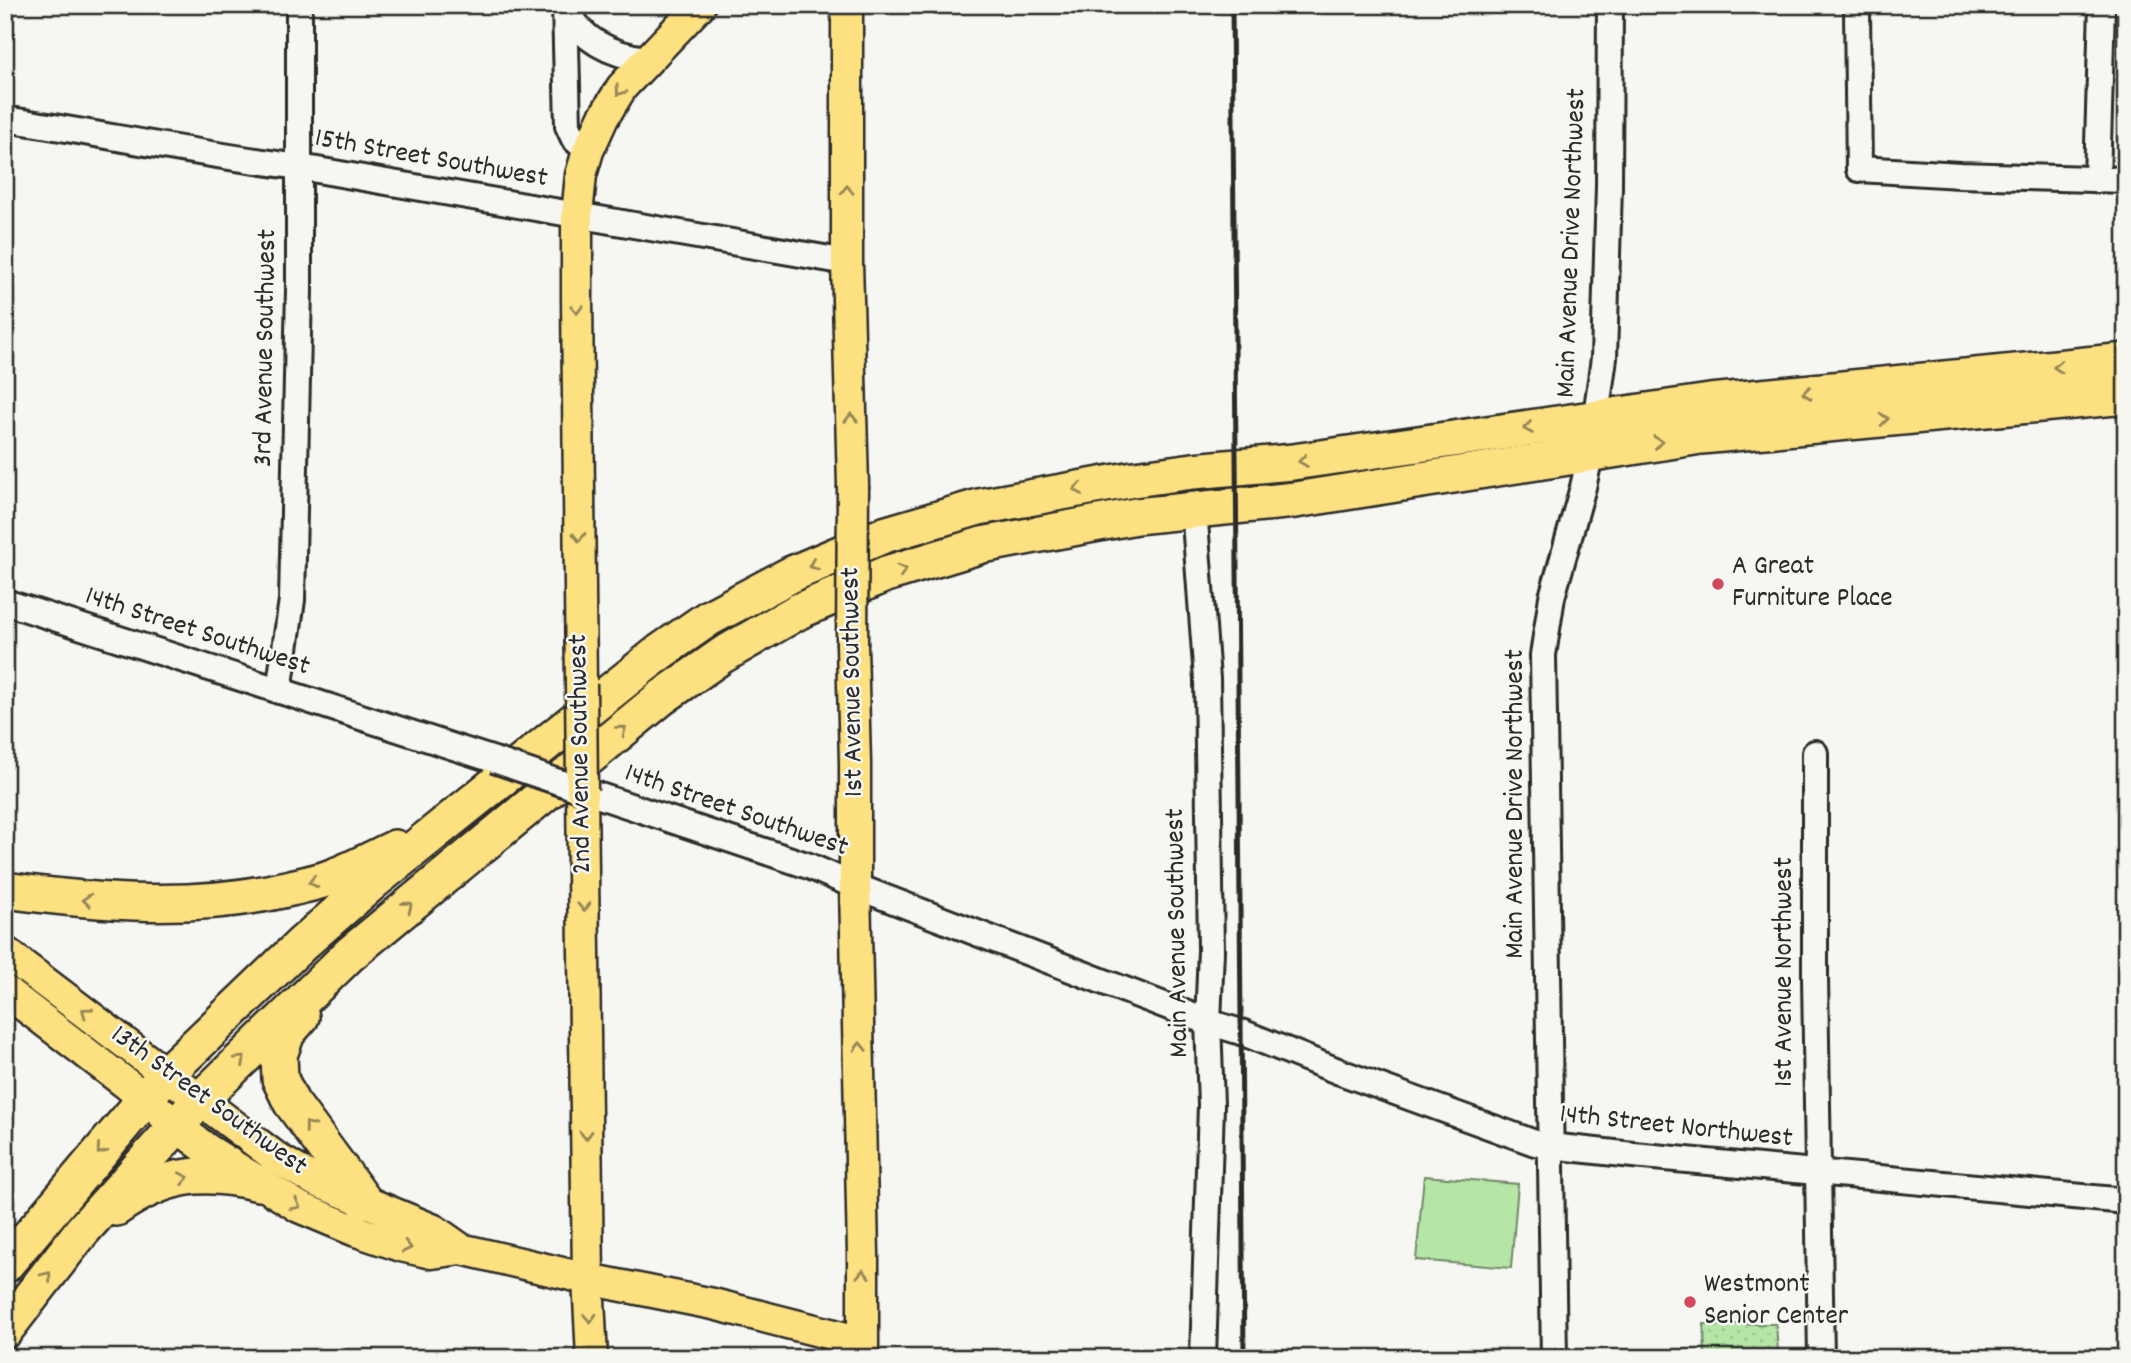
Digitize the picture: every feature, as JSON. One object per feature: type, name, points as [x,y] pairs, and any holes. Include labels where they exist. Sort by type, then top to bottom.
[{"type":"highway","points":[[5,1265],[156,1086],[303,943],[374,881],[660,652],[709,618],[792,574],[884,535],[979,507],[1134,479],[1293,463],[1710,402],[2126,361]]},
{"type":"highway","points":[[5,1329],[82,1231],[176,1126],[350,954],[661,698],[720,656],[799,611],[887,574],[982,545],[1136,516],[1295,500],[1701,436],[2126,396]]},
{"type":"highway","points":[[5,890],[110,902],[162,904],[214,901],[273,892],[331,878],[442,826]]},
{"type":"highway","points":[[350,954],[287,1033],[279,1055],[279,1067],[280,1079],[291,1101],[364,1201]]},
{"type":"highway","points":[[82,1231],[131,1197],[177,1178],[219,1174],[259,1184]]},
{"type":"main road","name":"2nd Avenue Southwest","points":[[592,1358],[588,1279],[577,215],[581,175],[588,151],[603,118],[622,87],[700,5]]},
{"type":"main road","name":"1st Avenue Southwest","points":[[847,5],[847,262],[853,486],[852,645],[863,1227],[862,1350]]},
{"type":"main road","name":"13th Street Southwest","points":[[5,952],[156,1086],[176,1126],[259,1184],[299,1207],[401,1246],[432,1253],[461,1249],[588,1279],[713,1304],[862,1350]]},
{"type":"main road","name":"13th Street Southwest","points":[[5,990],[156,1086],[200,1100],[278,1159],[316,1181],[434,1230],[461,1249]]},
{"type":"street","name":"3rd Avenue Southwest","points":[[279,691],[292,600],[300,167],[299,5]]},
{"type":"street","points":[[566,5],[574,23],[589,38],[604,48],[646,60]]},
{"type":"street","points":[[566,5],[568,126],[574,139],[588,151]]},
{"type":"street","name":"Main Avenue Drive Northwest","points":[[1554,1358],[1543,655],[1552,597],[1591,452],[1604,358],[1610,5]]},
{"type":"street","points":[[2097,180],[2102,5]]},
{"type":"street","points":[[1857,12],[1859,169],[1973,176],[2126,180]]},
{"type":"street","name":"15th Street Southwest","points":[[5,119],[847,262]]},
{"type":"street","name":"Main Avenue Southwest","points":[[1194,509],[1207,679],[1210,950],[1208,1022],[1211,1105],[1203,1358]]},
{"type":"street","name":"14th Street Southwest","points":[[5,602],[494,760],[809,866],[1208,1022],[1241,1032]]},
{"type":"street","name":"1st Avenue Northwest","points":[[1815,753],[1821,1358]]},
{"type":"street","name":"14th Street Northwest","points":[[1241,1032],[1340,1072],[1535,1143],[1550,1146],[2126,1201]]},
{"type":"green space","points":[[1424,1176],[1518,1184],[1511,1268],[1416,1260]]},
{"type":"green space","points":[[1704,1324],[1776,1324],[1778,1351],[1752,1358],[1705,1358]]},
{"type":"railway","points":[[1232,5],[1244,1358]]},
{"type":"place","name":"A Great Furniture Place","points":[[1718,584]]},
{"type":"place","name":"Westmont Senior Center","points":[[1690,1302]]}]
